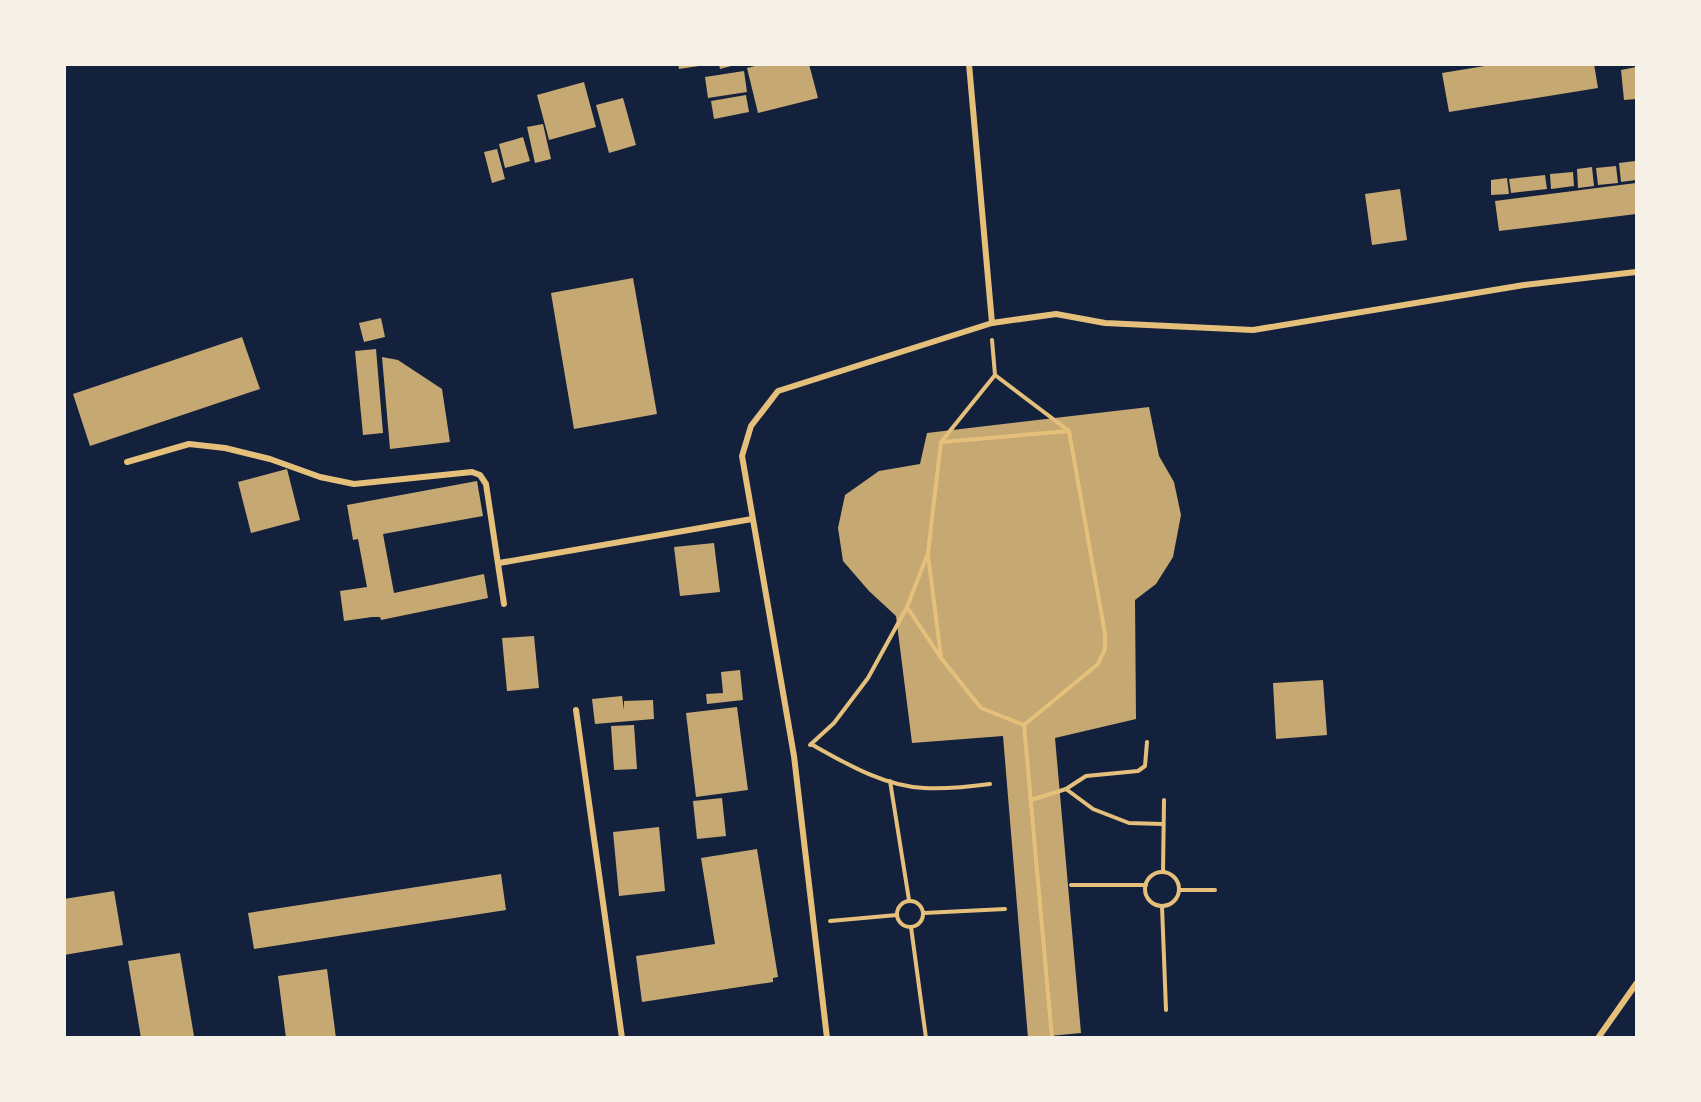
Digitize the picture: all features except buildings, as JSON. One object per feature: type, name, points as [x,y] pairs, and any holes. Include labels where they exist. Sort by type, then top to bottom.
[{"type":"street","points":[[969,64],[992,323]]},
{"type":"street","points":[[826,1038],[794,756],[742,456],[751,426],[778,391],[992,323],[1056,314],[1105,323],[1253,330],[1524,285],[1636,272]]},
{"type":"street","points":[[127,462],[189,444],[225,448],[270,459],[320,477],[354,484],[472,472],[480,475],[486,484],[504,604]]},
{"type":"street","points":[[499,563],[752,519]]},
{"type":"street","points":[[576,710],[622,1038]]},
{"type":"street","points":[[1598,1038],[1636,984]]},
{"type":"path","points":[[992,361],[995,375],[1069,431],[1105,634],[1105,649],[1098,664],[1024,725]]},
{"type":"path","points":[[941,658],[928,553],[941,442],[995,375]]},
{"type":"path","points":[[941,442],[1069,431]]},
{"type":"path","points":[[794,756],[834,723],[867,678],[907,607],[928,553]]},
{"type":"path","points":[[907,607],[941,658],[981,708],[1024,725]]},
{"type":"path","points":[[1024,725],[1052,1038]]},
{"type":"path","points":[[1031,800],[1066,789],[1086,776],[1138,771],[1145,766],[1148,742]]},
{"type":"path","points":[[811,744],[858,770],[890,781],[922,788],[990,784]]},
{"type":"path","points":[[890,781],[909,900]]},
{"type":"path","points":[[1066,789],[1094,809],[1129,823],[1163,824]]},
{"type":"path","points":[[1163,872],[1164,800]]},
{"type":"path","points":[[1163,872],[1176,878],[1180,890],[1176,900],[1170,905],[1155,905],[1145,893],[1146,885],[1155,873],[1163,872]]},
{"type":"path","points":[[1071,885],[1146,885]]},
{"type":"path","points":[[1180,890],[1215,890]]},
{"type":"path","points":[[909,900],[921,906],[924,913],[922,920],[911,927],[904,926],[897,915],[898,908],[909,900]]},
{"type":"path","points":[[1162,906],[1166,1010]]},
{"type":"path","points":[[924,913],[1005,909]]},
{"type":"path","points":[[830,921],[897,915]]},
{"type":"path","points":[[911,927],[926,1038]]}]
